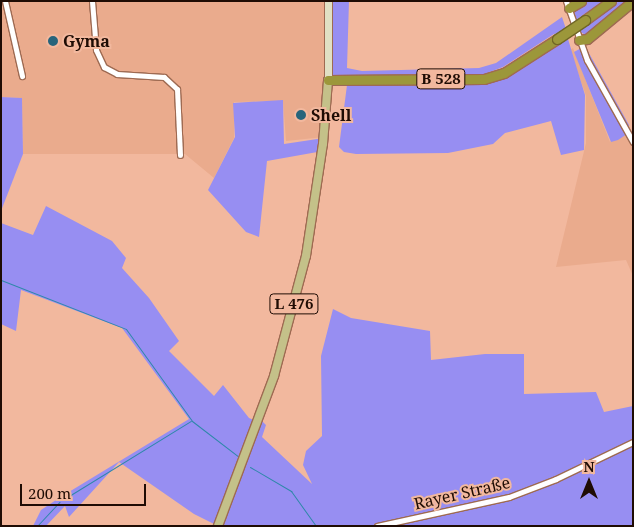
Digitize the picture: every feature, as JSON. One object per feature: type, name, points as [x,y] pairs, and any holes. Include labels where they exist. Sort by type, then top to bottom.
[{"type":"highway","points":[[568,5],[581,1]]},
{"type":"highway","name":"B 528","points":[[328,80],[484,79],[504,73],[558,39],[611,1]]},
{"type":"highway","points":[[579,40],[587,39],[632,1]]},
{"type":"main road","name":"L 476","points":[[218,526],[274,376],[306,256],[323,144],[328,80],[328,1]]},
{"type":"street","points":[[5,1],[22,76]]},
{"type":"street","points":[[92,1],[96,50],[104,67],[117,74],[164,77],[176,89],[180,155]]},
{"type":"street","points":[[568,5],[579,40],[592,71],[633,142]]},
{"type":"street","name":"Rayer Straße","points":[[377,526],[502,500],[556,479],[633,442]]},
{"type":"shaded area","points":[[1,1],[328,1],[324,137],[286,141],[283,101],[234,102],[234,138],[214,178],[185,154],[23,154],[22,98],[1,97]]},
{"type":"shaded area","points":[[328,1],[349,1],[347,68],[362,71],[479,68],[496,63],[562,17],[567,32],[554,34],[503,67],[482,75],[416,74],[328,80]]},
{"type":"shaded area","points":[[588,1],[603,1],[576,20],[574,10]]},
{"type":"shaded area","points":[[619,1],[628,1],[586,35],[580,32],[579,30]]},
{"type":"shaded area","points":[[568,39],[585,95],[584,150],[561,155],[551,121],[505,133],[493,144],[448,153],[356,154],[344,152],[339,147],[347,85],[490,83],[514,74]]},
{"type":"shaded area","points":[[585,46],[629,125],[627,134],[618,140],[611,142],[574,52]]},
{"type":"shaded area","points":[[573,48],[610,142],[627,134],[633,142],[633,276],[626,260],[556,267],[586,143],[586,96],[570,50]]},
{"type":"shaded area","points":[[1,97],[22,98],[23,154],[1,211]]},
{"type":"shaded area","points":[[283,100],[284,144],[324,138],[323,151],[267,161],[259,237],[246,232],[208,190],[235,137],[233,103]]},
{"type":"shaded area","points":[[46,206],[112,241],[126,258],[122,268],[149,298],[179,341],[169,351],[214,396],[223,385],[249,418],[258,422],[260,419],[266,425],[262,437],[312,484],[303,465],[306,451],[322,436],[321,356],[333,309],[351,318],[430,331],[431,360],[485,354],[524,354],[524,394],[596,392],[604,412],[633,406],[633,526],[218,526],[194,514],[119,462],[69,517],[65,506],[46,526],[33,526],[41,510],[59,498],[189,419],[122,328],[21,290],[16,331],[1,324],[1,223],[33,235]]},
{"type":"waterway","points":[[1,280],[126,329],[192,421],[239,457]]},
{"type":"waterway","points":[[64,499],[191,421]]},
{"type":"waterway","points":[[250,467],[291,491],[316,526]]},
{"type":"waterway","points":[[37,526],[59,502]]},
{"type":"place","name":"Gyma","points":[[53,41]]},
{"type":"place","name":"Shell","points":[[301,115]]}]
